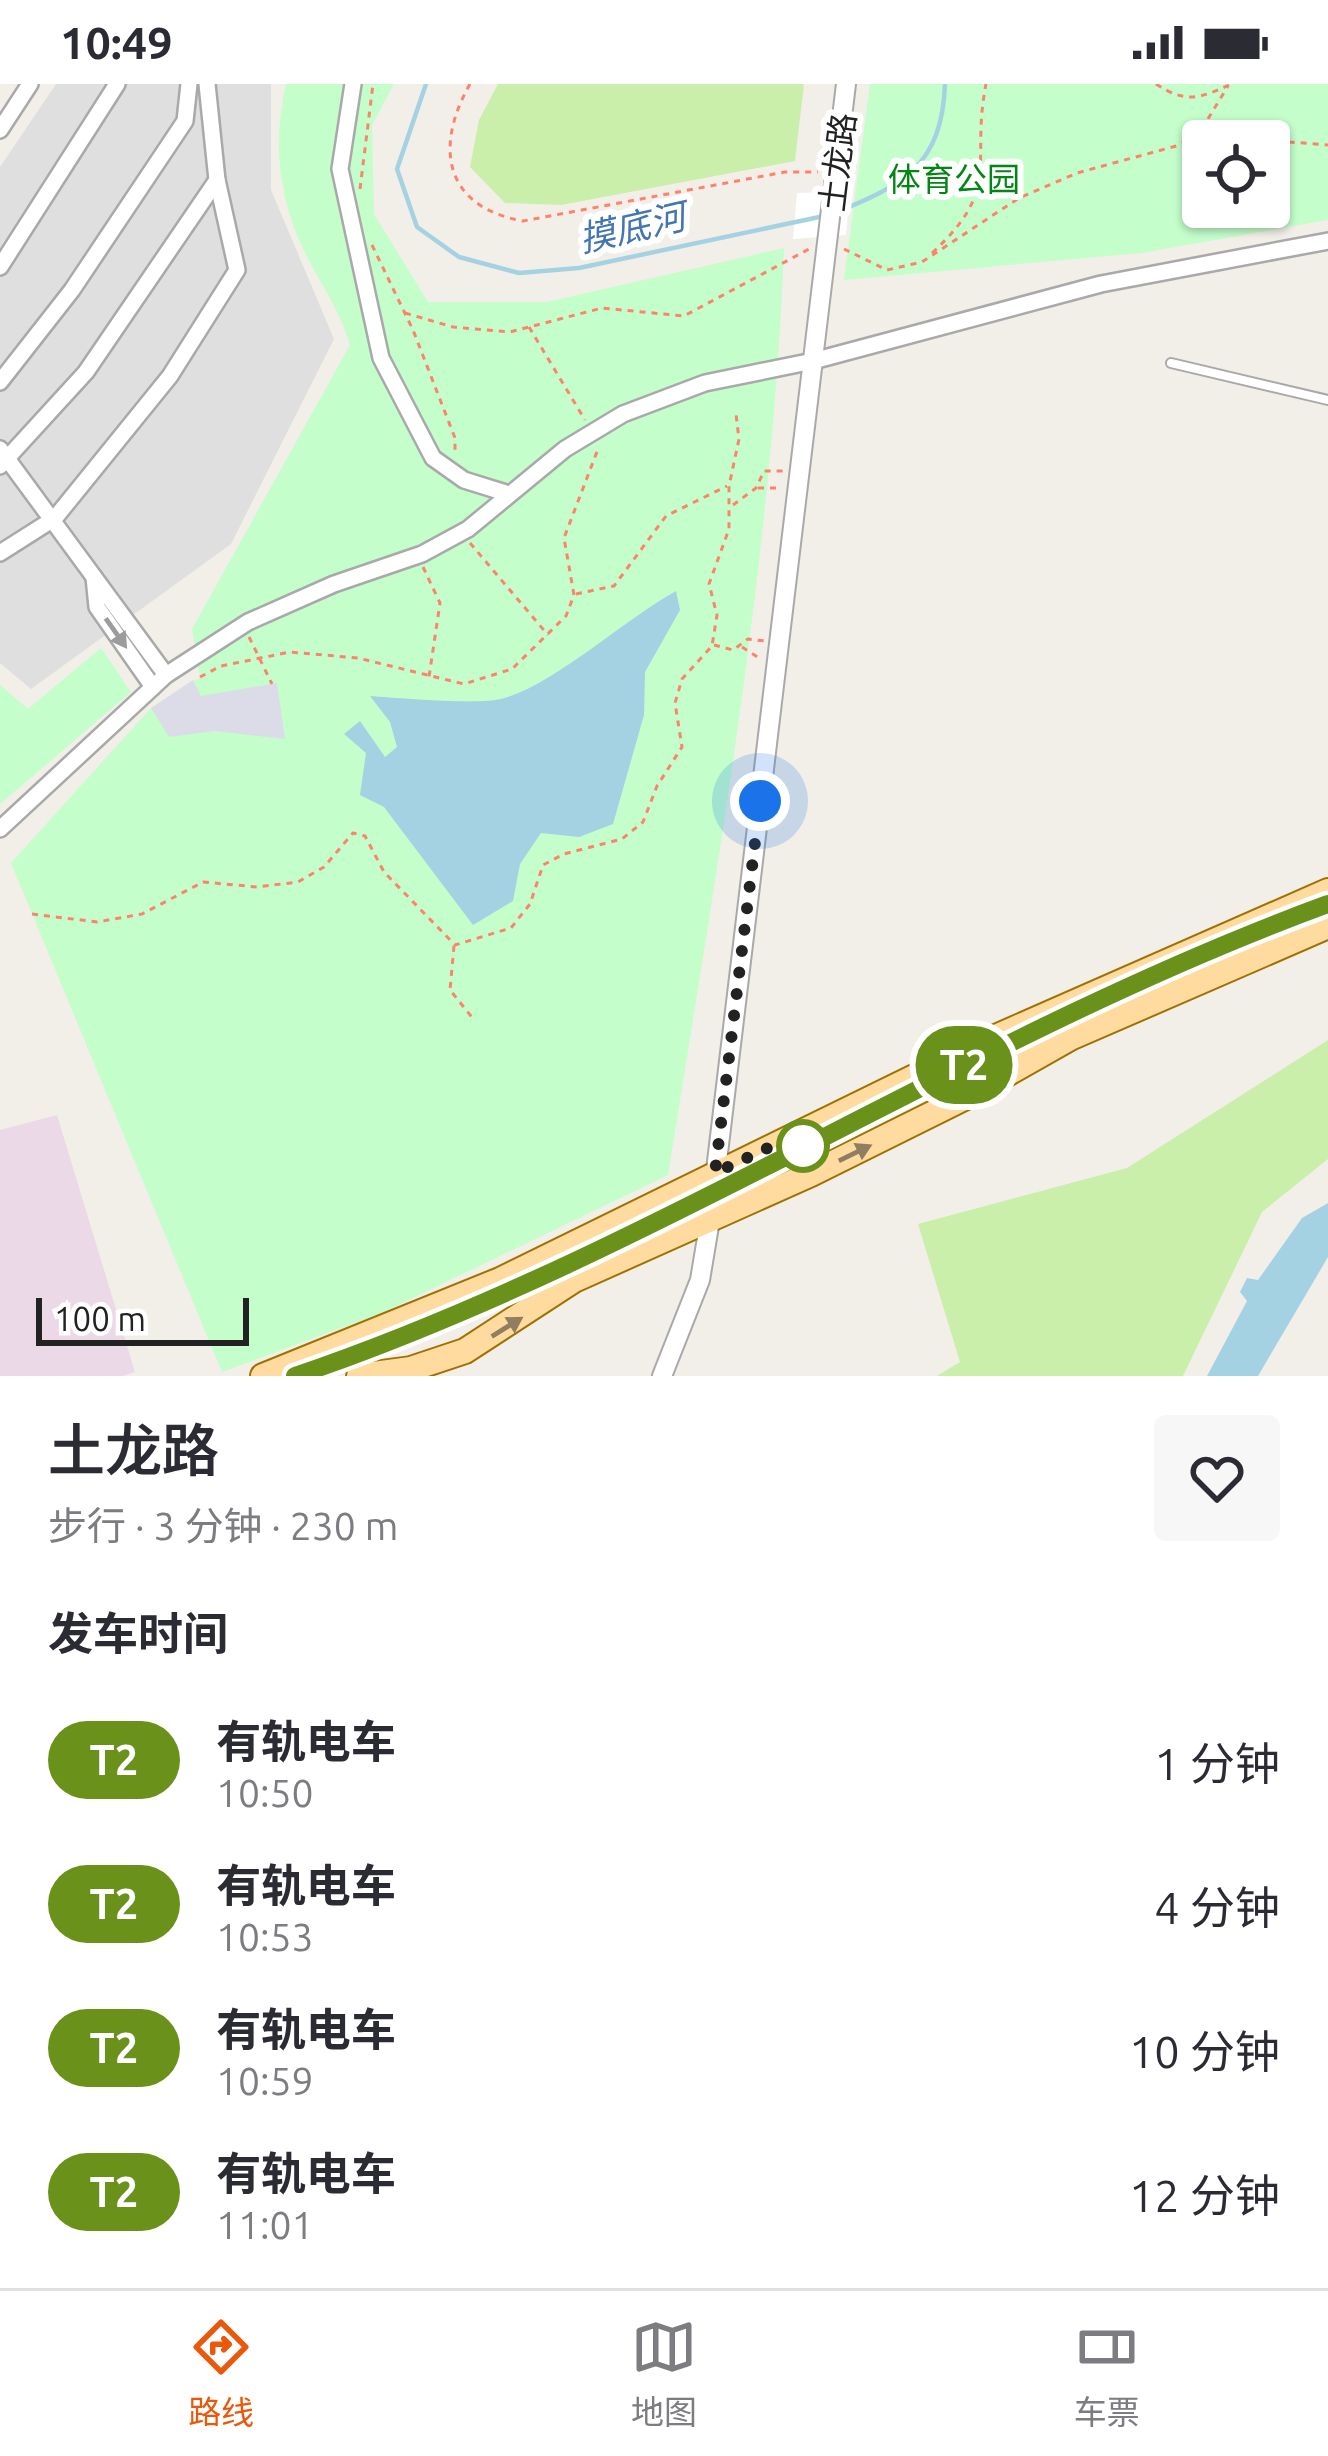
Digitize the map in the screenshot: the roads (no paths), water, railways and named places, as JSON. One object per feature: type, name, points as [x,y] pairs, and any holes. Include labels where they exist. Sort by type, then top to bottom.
[{"type":"main road","points":[[262,1376],[500,1280],[1156,963],[1328,891]]},
{"type":"main road","points":[[358,1376],[412,1369],[465,1351],[574,1280],[968,1096],[1070,1038],[1328,926]]},
{"type":"street","points":[[0,130],[30,84]]},
{"type":"street","points":[[0,267],[117,84]]},
{"type":"street","points":[[0,382],[72,290],[185,121],[189,84]]},
{"type":"street","points":[[0,553],[55,518],[170,376],[238,270],[217,180],[207,84]]},
{"type":"street","points":[[353,84],[340,169],[357,268],[381,358],[433,458],[455,476],[509,494]]},
{"type":"street","name":"土龙路","points":[[662,1376],[700,1280],[710,1220],[846,84]]},
{"type":"street","points":[[159,681],[97,607],[94,574],[55,518],[3,458],[86,372],[217,180]]},
{"type":"street","points":[[0,829],[159,681],[243,626],[334,584],[414,557],[461,533],[622,414],[705,383],[813,361],[1101,284],[1328,241]]},
{"type":"lane","points":[[1171,363],[1328,400]]},
{"type":"water","points":[[676,591],[680,610],[645,672],[644,715],[613,824],[579,837],[541,833],[520,864],[513,901],[473,925],[384,807],[360,795],[366,753],[344,734],[360,721],[385,757],[397,747],[390,722],[370,696],[501,699],[543,681]]},
{"type":"water","points":[[1328,1203],[1328,1257],[1258,1376],[1207,1376],[1247,1301],[1240,1292],[1247,1278],[1258,1280],[1302,1218]]},
{"type":"waterway","name":"摸底河","points":[[426,84],[397,169],[417,227],[459,257],[519,273],[579,268],[824,216]]},
{"type":"waterway","name":"摸底河","points":[[835,213],[880,193],[914,169],[936,135],[945,84]]},
{"type":"tram line","points":[[294,1376],[427,1326],[557,1269],[1066,1015],[1196,956],[1328,904]]},
{"type":"tram line","name":"T2","points":[[295,1376],[422,1329],[542,1275],[1106,997],[1203,952],[1328,904]]},
{"type":"park label","name":"体育公园","points":[[954,178]]}]
